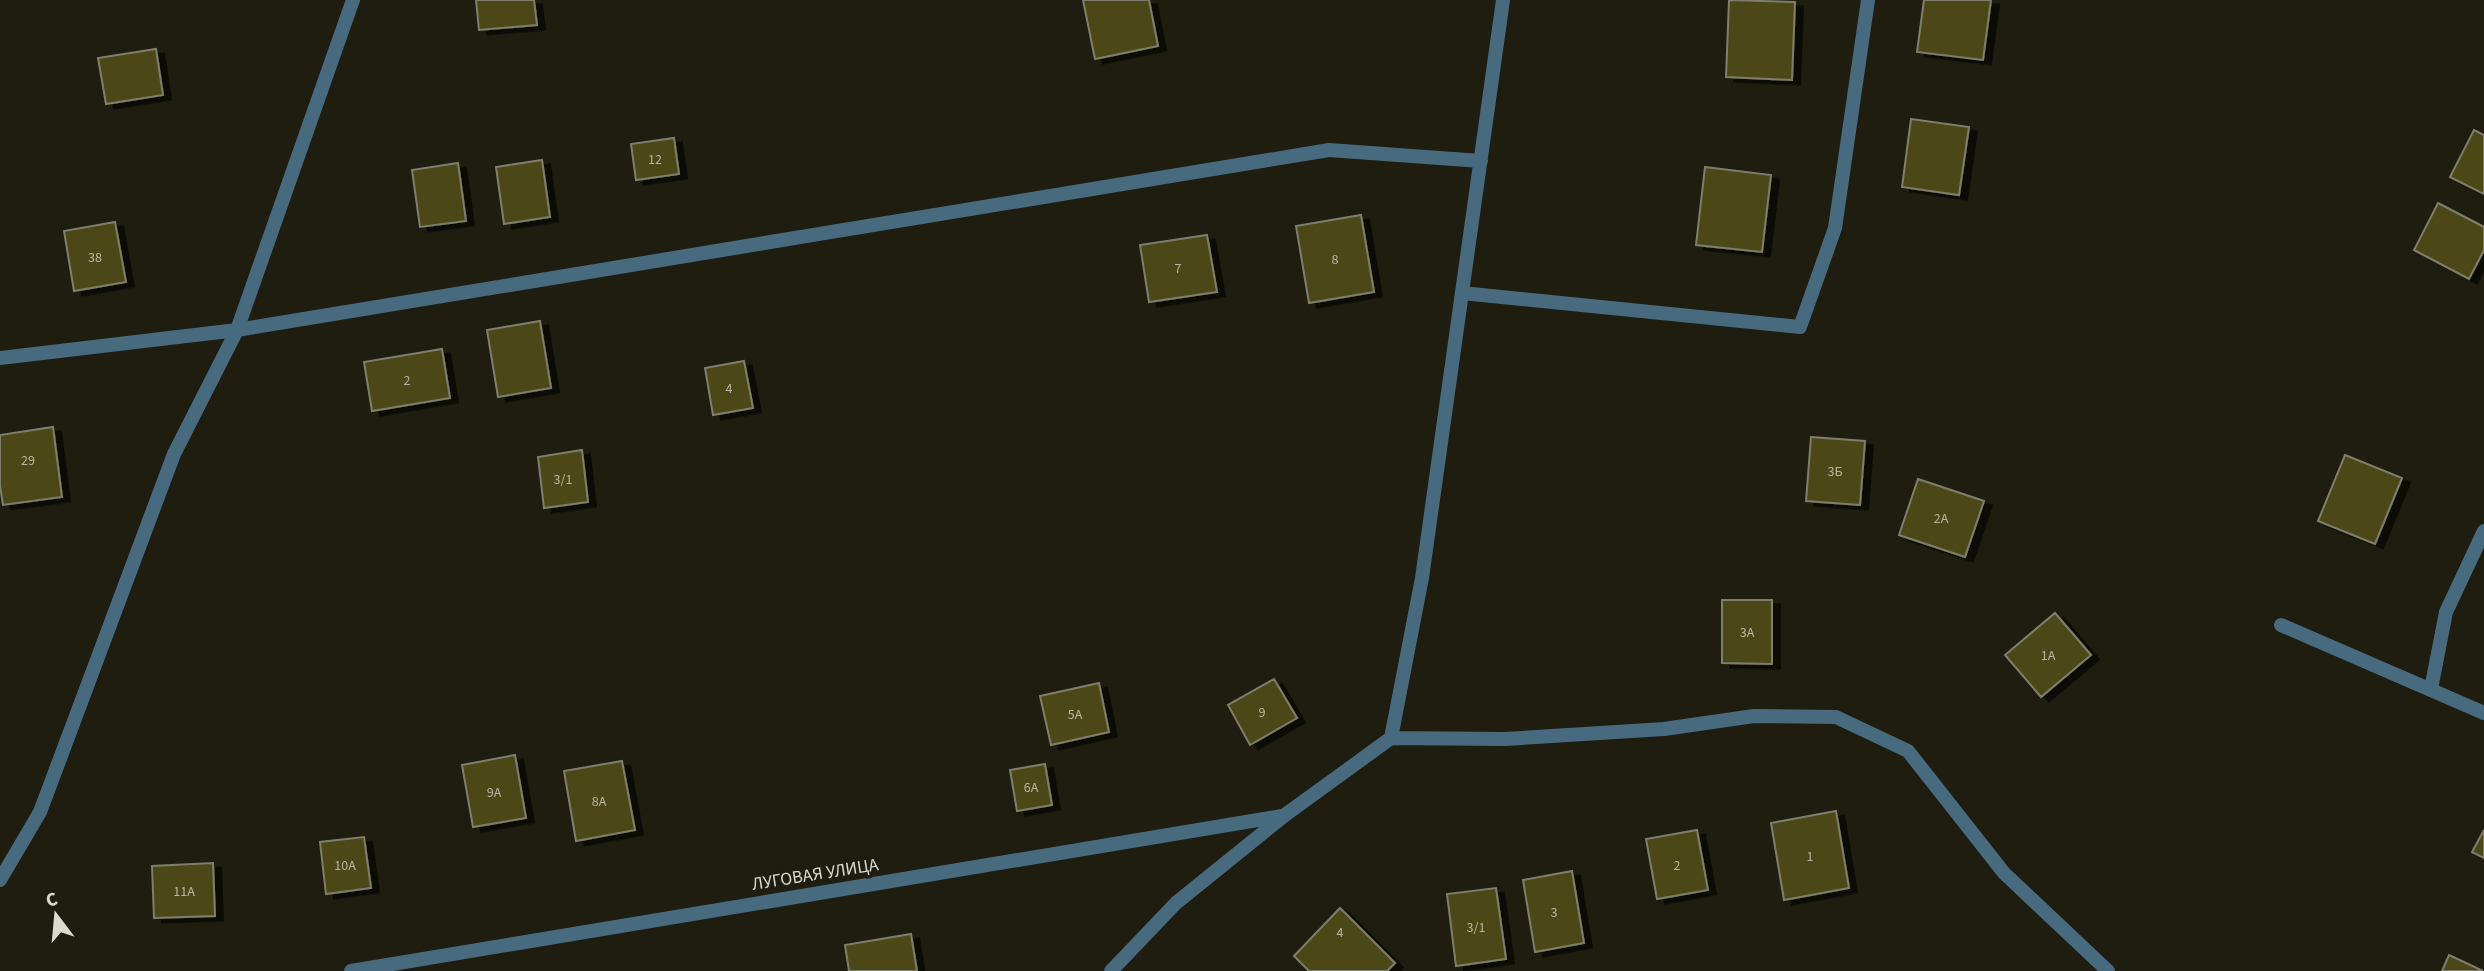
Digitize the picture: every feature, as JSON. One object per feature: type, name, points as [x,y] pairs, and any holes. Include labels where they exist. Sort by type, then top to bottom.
[{"type":"street","points":[[0,880],[40,812],[174,454],[237,330],[353,0]]},
{"type":"street","points":[[1391,738],[1422,578],[1503,0]]},
{"type":"street","points":[[1462,293],[1800,327],[1835,228],[1868,0]]},
{"type":"street","points":[[0,358],[237,330],[1329,150],[1481,161]]},
{"type":"street","points":[[2431,689],[2446,612],[2484,531]]},
{"type":"street","points":[[2281,625],[2484,713]]},
{"type":"street","points":[[1111,971],[1175,902],[1285,815],[1391,738],[1506,739],[1664,729],[1754,716],[1836,718],[1908,751],[2004,873],[2108,971]]},
{"type":"street","name":"ЛУГОВАЯ УЛИЦА","points":[[351,971],[1285,815]]},
{"type":"building","points":[[476,0],[534,0],[537,25],[479,30]]},
{"type":"building","points":[[1083,0],[1149,0],[1158,46],[1095,59]]},
{"type":"building","points":[[1729,0],[1795,2],[1792,80],[1726,77]]},
{"type":"building","points":[[1924,0],[1991,0],[1983,60],[1917,52]]},
{"type":"building","points":[[156,49],[163,95],[106,104],[98,58]]},
{"type":"building","points":[[1911,119],[1969,127],[1959,195],[1902,187]]},
{"type":"building","points":[[2474,130],[2484,135],[2484,194],[2450,177]]},
{"type":"building","points":[[674,138],[679,174],[636,180],[631,144]]},
{"type":"building","points":[[542,160],[550,217],[504,224],[496,167]]},
{"type":"building","points":[[458,163],[466,221],[420,227],[412,170]]},
{"type":"building","points":[[1705,167],[1771,175],[1762,252],[1696,245]]},
{"type":"building","points":[[2438,203],[2484,227],[2484,250],[2469,279],[2414,250]]},
{"type":"building","points":[[1361,215],[1374,292],[1309,303],[1296,226]]},
{"type":"building","points":[[115,222],[126,282],[74,291],[64,231]]},
{"type":"building","points":[[1207,235],[1217,292],[1149,302],[1140,245]]},
{"type":"building","points":[[540,321],[551,388],[498,397],[487,330]]},
{"type":"building","points":[[442,349],[450,398],[372,411],[364,362]]},
{"type":"building","points":[[744,361],[753,408],[713,415],[705,368]]},
{"type":"building","points":[[53,427],[62,497],[3,505],[0,486],[0,435]]},
{"type":"building","points":[[1811,437],[1865,441],[1860,505],[1806,501]]},
{"type":"building","points":[[582,450],[588,502],[544,508],[538,457]]},
{"type":"building","points":[[2345,455],[2402,478],[2375,544],[2318,521]]},
{"type":"building","points":[[1918,479],[1984,501],[1965,557],[1899,535]]},
{"type":"building","points":[[1722,600],[1772,600],[1772,664],[1722,663]]},
{"type":"building","points":[[2055,613],[2091,655],[2041,697],[2005,655]]},
{"type":"building","points":[[1274,679],[1297,718],[1250,745],[1228,705]]},
{"type":"building","points":[[1099,683],[1109,732],[1051,745],[1040,696]]},
{"type":"building","points":[[515,755],[526,818],[473,827],[462,765]]},
{"type":"building","points":[[622,761],[635,830],[576,841],[564,771]]},
{"type":"building","points":[[1045,764],[1052,805],[1017,811],[1010,770]]},
{"type":"building","points":[[1836,811],[1849,888],[1784,900],[1771,823]]},
{"type":"building","points":[[1697,830],[1708,890],[1657,899],[1646,839]]},
{"type":"building","points":[[2484,830],[2484,858],[2472,852]]},
{"type":"building","points":[[364,837],[371,888],[326,894],[320,842]]},
{"type":"building","points":[[213,863],[215,916],[154,918],[152,866]]},
{"type":"building","points":[[1572,871],[1584,943],[1535,952],[1523,880]]},
{"type":"building","points":[[1496,888],[1506,959],[1456,966],[1447,894]]},
{"type":"building","points":[[1340,908],[1395,963],[1387,971],[1309,971],[1294,956]]},
{"type":"building","points":[[911,934],[917,971],[849,971],[845,945]]},
{"type":"building","points":[[2449,955],[2483,971],[2442,971]]}]
